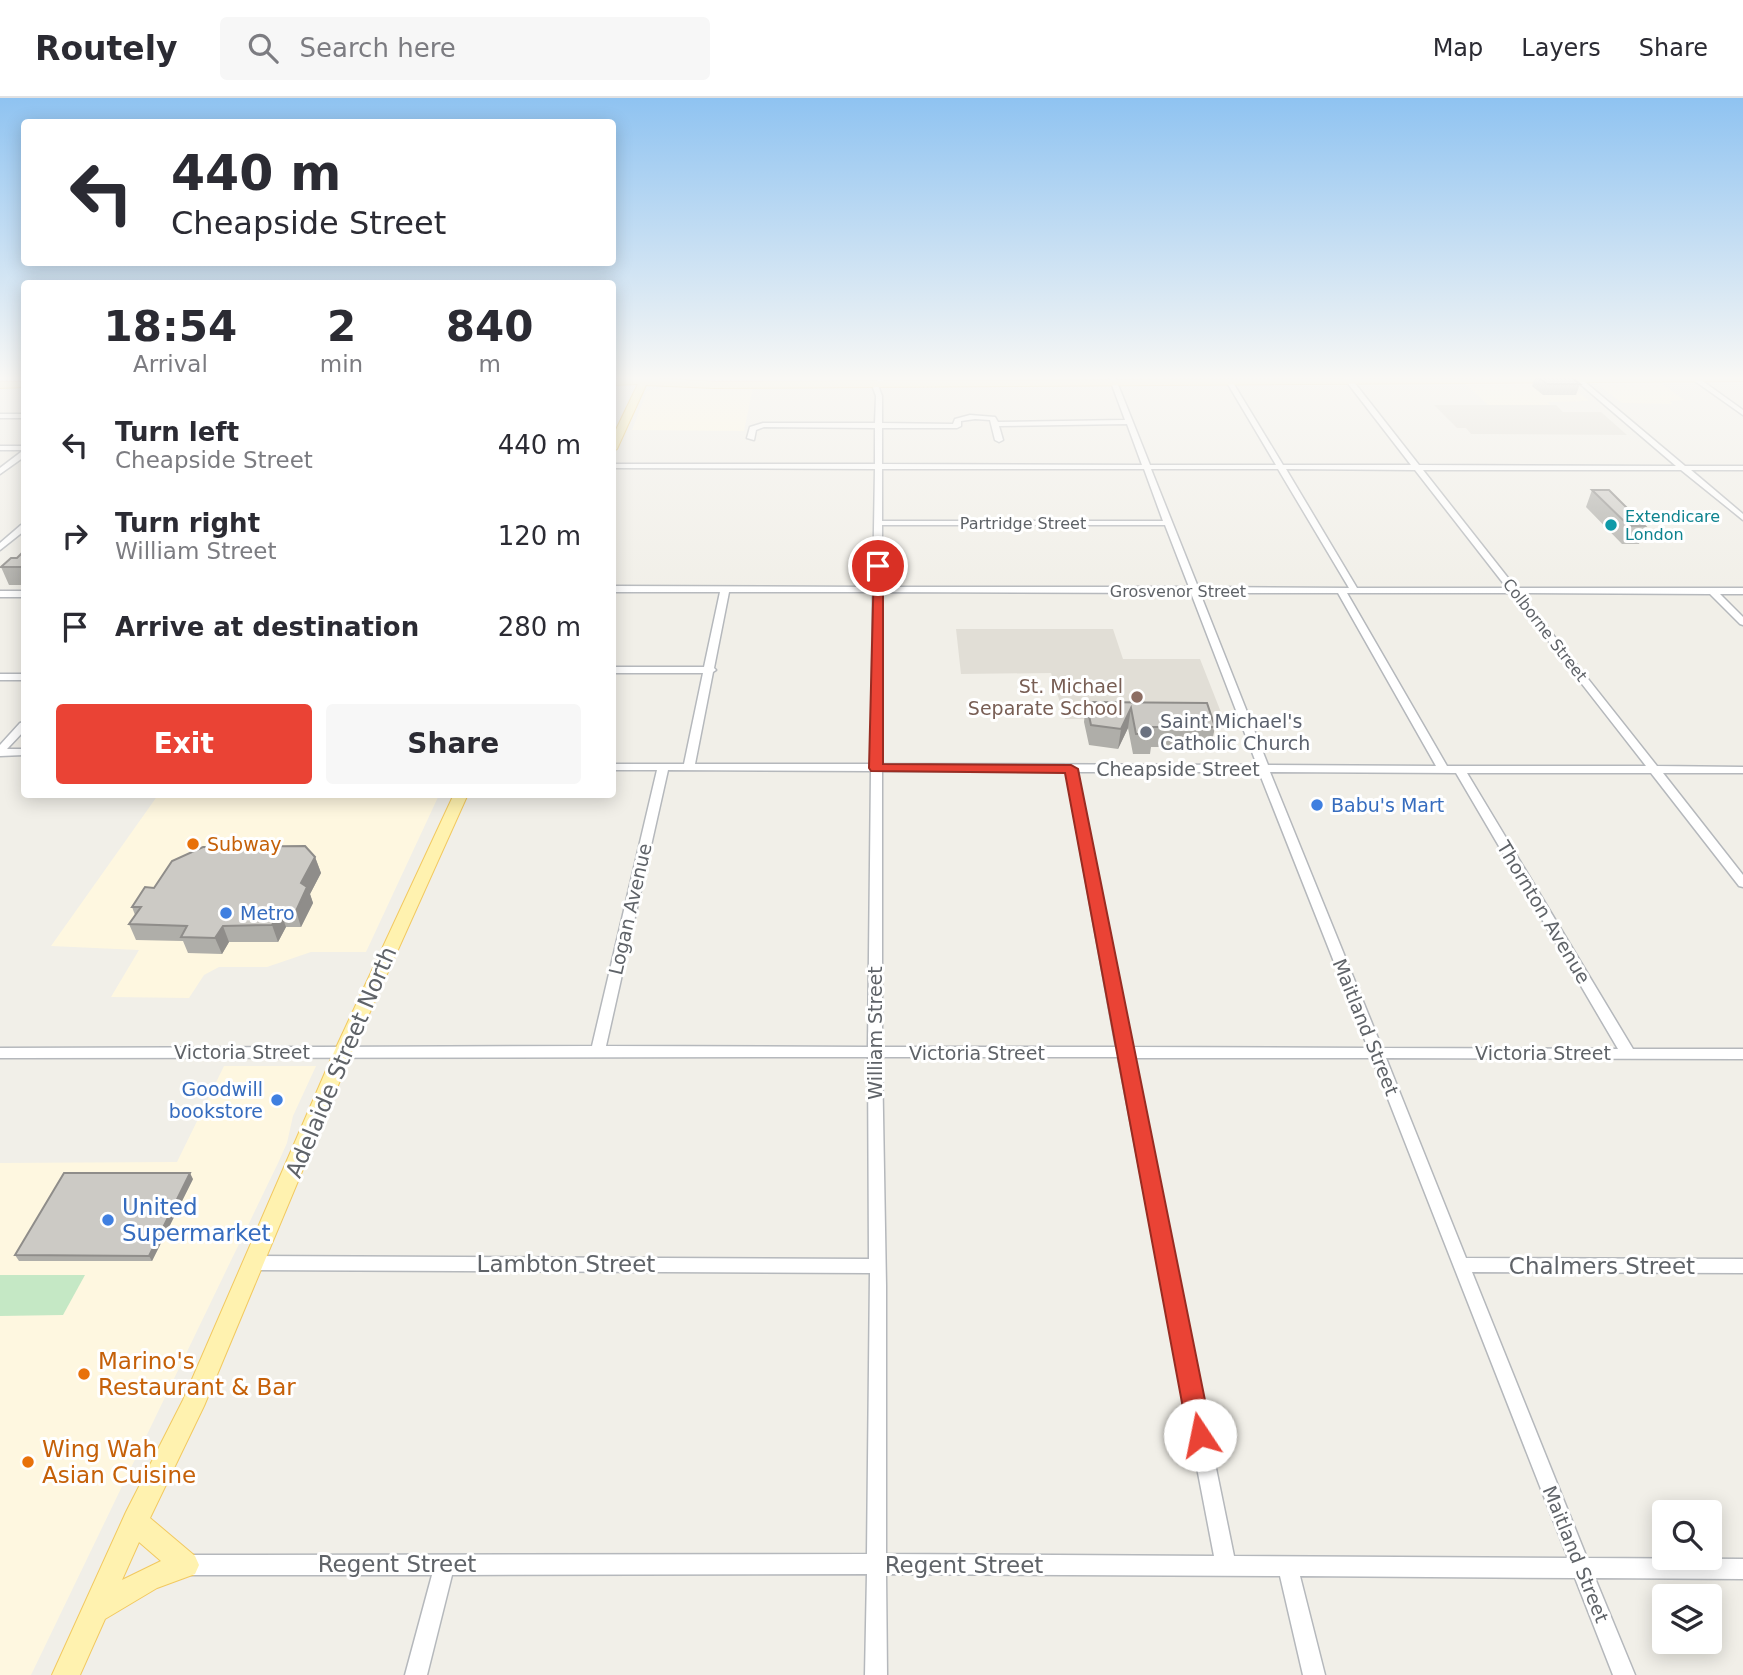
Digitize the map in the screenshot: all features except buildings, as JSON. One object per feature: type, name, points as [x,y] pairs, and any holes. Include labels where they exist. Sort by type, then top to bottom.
[{"type":"main road","name":"Adelaide Street North","points":[[66,1675],[135,1521],[192,1406],[343,1052],[459,798]]},
{"type":"main road","points":[[135,1521],[186,1565]]},
{"type":"main road","points":[[95,1610],[150,1578],[186,1565]]},
{"type":"street","name":"William Street","points":[[876,1675],[878,451]]},
{"type":"street","name":"Maitland Street","points":[[1139,451],[1624,1675]]},
{"type":"street","points":[[1271,451],[1355,591]]},
{"type":"street","name":"Colborne Street","points":[[1404,451],[1743,883]]},
{"type":"street","points":[[1662,451],[1743,518]]},
{"type":"street","points":[[0,472],[21,456]]},
{"type":"street","points":[[616,466],[1743,468]]},
{"type":"street","name":"Partridge Street","points":[[878,523],[1168,523]]},
{"type":"street","points":[[0,547],[21,530]]},
{"type":"street","name":"Grosvenor Street","points":[[616,589],[1743,591]]},
{"type":"street","points":[[689,767],[725,590]]},
{"type":"street","points":[[1340,591],[1444,770]]},
{"type":"street","points":[[1712,591],[1743,622]]},
{"type":"street","points":[[0,594],[21,594]]},
{"type":"street","points":[[616,670],[710,670]]},
{"type":"street","points":[[0,677],[21,677]]},
{"type":"street","points":[[0,752],[21,728]]},
{"type":"street","points":[[0,752],[21,752]]},
{"type":"street","name":"Cheapside Street","points":[[616,767],[1743,770]]},
{"type":"street","name":"Logan Avenue","points":[[598,1051],[663,768]]},
{"type":"street","points":[[1071,769],[1124,1054],[1226,1567]]},
{"type":"street","name":"Thornton Avenue","points":[[1460,770],[1628,1054]]},
{"type":"street","name":"Victoria Street","points":[[0,1053],[598,1051],[1743,1054]]},
{"type":"street","name":"Lambton Street","points":[[254,1263],[877,1265]]},
{"type":"street","name":"Chalmers Street","points":[[1461,1265],[1743,1266]]},
{"type":"street","points":[[416,1675],[445,1564]]},
{"type":"street","name":"Regent Street","points":[[186,1565],[877,1564],[1743,1569]]},
{"type":"street","points":[[1288,1566],[1314,1675]]},
{"type":"shaded area","name":"St. Michael Separate School","points":[[956,629],[1113,629],[1123,659],[1200,659],[1224,720],[1065,719],[1051,673],[961,674]]},
{"type":"shaded area","points":[[156,798],[438,798],[366,952],[311,952],[267,967],[219,967],[204,975],[189,998],[111,997],[139,950],[51,946]]},
{"type":"shaded area","points":[[224,1066],[316,1066],[293,1116],[287,1143],[279,1161],[31,1675],[0,1675],[0,1163],[177,1162]]},
{"type":"green space","points":[[0,1275],[85,1275],[63,1315],[0,1316]]},
{"type":"place","name":"Extendicare London","points":[[1611,525]]},
{"type":"place","name":"St. Michael Separate School","points":[[1137,697]]},
{"type":"place","name":"Saint Michael's Catholic Church","points":[[1146,732]]},
{"type":"place","name":"Babu's Mart","points":[[1317,805]]},
{"type":"place","name":"Subway","points":[[193,844]]},
{"type":"place","name":"Metro","points":[[226,913]]},
{"type":"place","name":"Goodwill bookstore","points":[[277,1100]]},
{"type":"place","name":"United Supermarket","points":[[108,1220]]},
{"type":"place","name":"Marino's Restaurant & Bar","points":[[84,1374]]},
{"type":"place","name":"Wing Wah Asian Cuisine","points":[[28,1462]]},
{"type":"route","points":[[878,566],[876,768],[1071,769],[1200,1435]]}]
